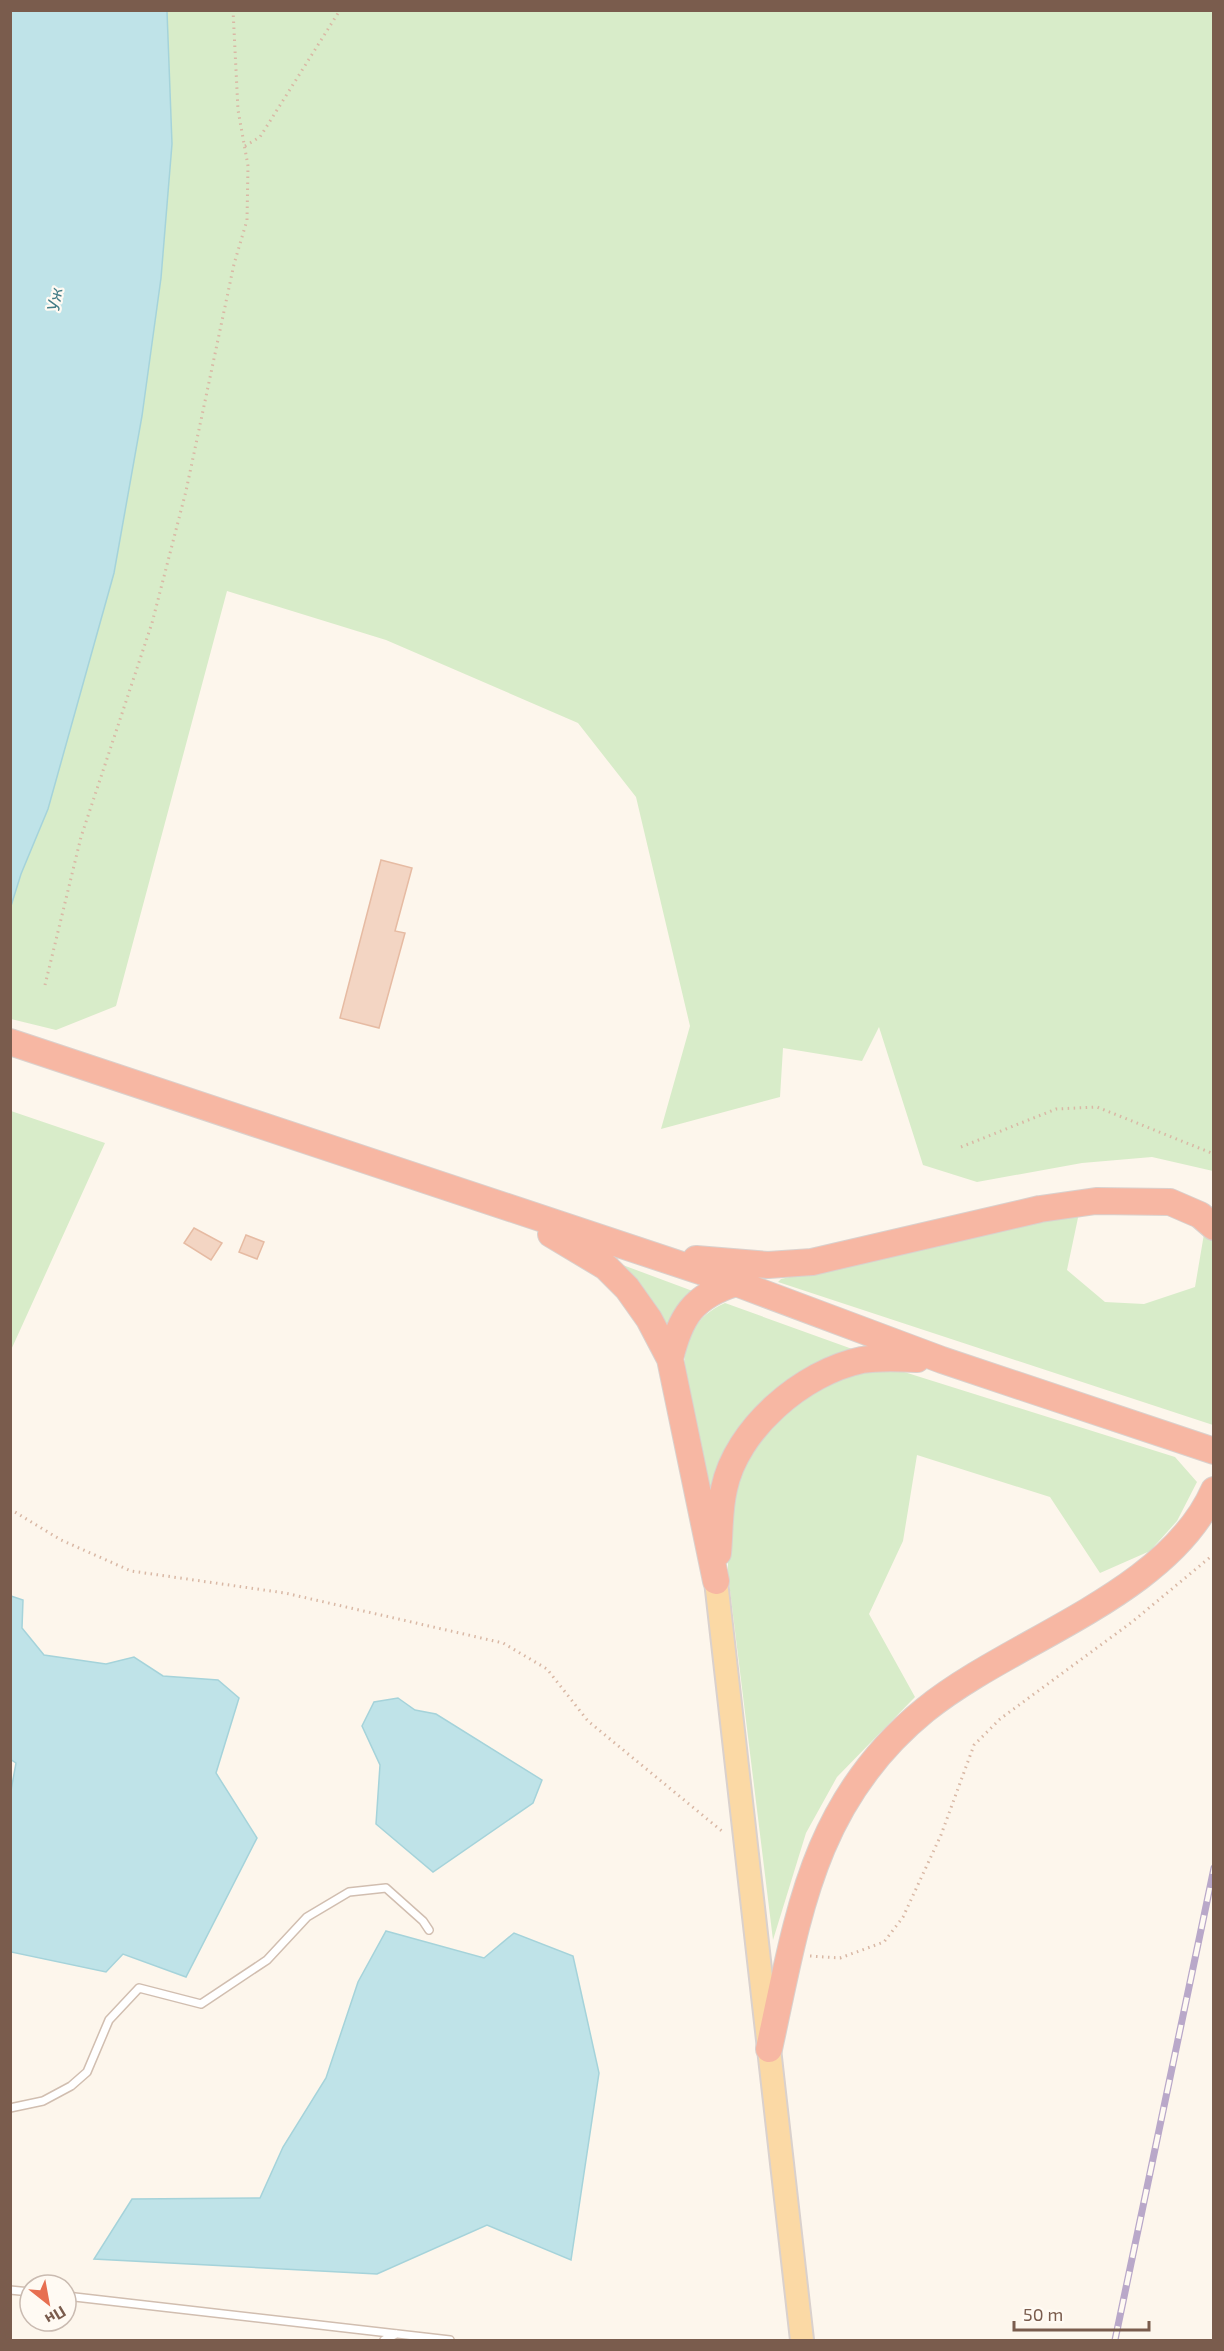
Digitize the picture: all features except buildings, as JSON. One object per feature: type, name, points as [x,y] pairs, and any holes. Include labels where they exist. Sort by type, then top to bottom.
[{"type":"highway","points":[[10,1042],[736,1283],[942,1360],[1214,1451]]},
{"type":"highway","points":[[654,1256],[768,1265],[812,1262],[1040,1209],[1096,1201],[1170,1202],[1200,1215],[1214,1227]]},
{"type":"highway","points":[[510,1209],[606,1267],[627,1288],[649,1319],[670,1359],[716,1581]]},
{"type":"highway","points":[[670,1359],[676,1335],[685,1316],[714,1290],[736,1283]]},
{"type":"highway","points":[[716,1581],[724,1489],[737,1455],[751,1432],[768,1413],[797,1390],[832,1371],[859,1361],[881,1358],[942,1360]]},
{"type":"highway","points":[[769,2049],[802,1898],[822,1844],[851,1794],[876,1760],[925,1710],[953,1690],[1120,1590],[1156,1564],[1206,1508],[1214,1490]]},
{"type":"main road","points":[[716,1581],[802,2340]]},
{"type":"lane","points":[[10,2108],[43,2101],[71,2086],[87,2072],[109,2020],[139,1988],[201,2004],[267,1960],[307,1917],[349,1892],[386,1888],[423,1921],[429,1930]]},
{"type":"lane","points":[[78,2297],[450,2340]]},
{"type":"lane","points":[[384,2340],[396,2334]]},
{"type":"path","points":[[45,985],[81,837],[152,623],[186,491],[234,264],[247,220],[248,166],[238,110],[233,10]]},
{"type":"path","points":[[244,146],[260,137],[340,10]]},
{"type":"path","points":[[961,1147],[1056,1109],[1097,1107],[1214,1154]]},
{"type":"path","points":[[10,1509],[61,1540],[131,1571],[285,1593],[503,1643],[547,1669],[588,1721],[745,1850]]},
{"type":"path","points":[[790,1955],[840,1958],[884,1942],[903,1917],[941,1835],[974,1745],[1000,1719],[1132,1622],[1214,1554]]},
{"type":"green space","points":[[167,11],[1213,11],[1213,1171],[1152,1157],[1082,1163],[977,1182],[923,1165],[879,1027],[862,1061],[783,1048],[780,1097],[661,1129],[690,1026],[636,797],[578,723],[386,640],[227,591],[116,1006],[56,1030],[11,1019],[11,906],[114,573],[142,416],[161,278],[172,144]]},
{"type":"green space","points":[[10,1111],[105,1143],[11,1350]]},
{"type":"green space","points":[[1079,1213],[1067,1270],[1105,1302],[1144,1304],[1195,1287],[1204,1234],[1213,1241],[1213,1425],[778,1282],[781,1279],[1037,1219]]},
{"type":"green space","points":[[612,1261],[698,1293],[666,1337]]},
{"type":"green space","points":[[725,1303],[855,1350],[772,1399],[711,1492],[707,1489],[684,1369],[687,1347],[694,1329],[706,1314]]},
{"type":"green space","points":[[860,1369],[901,1371],[1175,1457],[1197,1482],[1177,1521],[1150,1551],[1100,1573],[1050,1497],[917,1455],[903,1541],[869,1614],[915,1697],[837,1777],[806,1833],[773,1940],[728,1574],[728,1514],[737,1471],[759,1438],[806,1394]]},
{"type":"water","name":"Уж","points":[[11,10],[167,11],[172,144],[161,278],[142,416],[114,573],[48,809],[21,874],[11,906]]},
{"type":"water","points":[[11,1596],[23,1600],[22,1628],[44,1655],[106,1664],[134,1657],[163,1676],[218,1680],[239,1698],[216,1773],[257,1838],[186,1977],[123,1954],[106,1972],[11,1952],[10,1796],[16,1763],[10,1759]]},
{"type":"water","points":[[398,1698],[415,1710],[436,1714],[542,1780],[533,1803],[433,1872],[376,1824],[380,1765],[362,1726],[374,1702]]},
{"type":"water","points":[[386,1931],[484,1958],[514,1933],[573,1956],[599,2073],[571,2260],[487,2225],[377,2274],[94,2259],[132,2199],[260,2198],[283,2147],[326,2078],[358,1982]]},
{"type":"railway","points":[[1115,2340],[1214,1868]]}]
